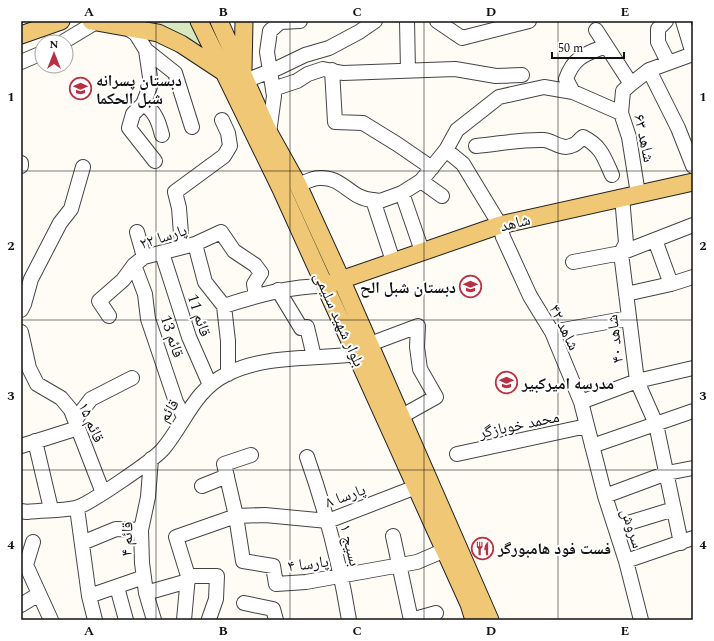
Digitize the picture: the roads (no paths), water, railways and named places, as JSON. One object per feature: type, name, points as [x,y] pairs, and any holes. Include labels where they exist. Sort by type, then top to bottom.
[{"type":"main road","points":[[21,35],[61,21]]},
{"type":"main road","points":[[94,21],[158,33],[175,41],[225,73]]},
{"type":"main road","name":"بلوار شهید سلیمی","points":[[199,21],[325,286],[445,550],[469,604],[474,620]]},
{"type":"main road","name":"بلوار شهید سلیمی","points":[[218,21],[269,133],[298,186],[341,279],[490,620]]},
{"type":"main road","points":[[244,21],[244,78]]},
{"type":"main road","name":"شاهد","points":[[325,286],[341,279],[500,224],[693,182]]},
{"type":"street","points":[[74,36],[83,32],[94,21]]},
{"type":"street","points":[[269,133],[274,96],[267,52],[270,32],[280,22],[300,21]]},
{"type":"street","points":[[244,78],[270,71],[305,55],[329,48],[359,32],[375,21]]},
{"type":"street","points":[[407,21],[408,72]]},
{"type":"street","points":[[437,21],[462,38],[528,21]]},
{"type":"street","points":[[666,21],[658,29],[658,42],[668,62]]},
{"type":"street","points":[[596,30],[631,84],[649,70],[693,54],[683,21]]},
{"type":"street","points":[[126,27],[136,34],[146,50],[175,73],[192,126]]},
{"type":"street","points":[[573,92],[566,78],[571,65],[583,56],[606,46]]},
{"type":"street","points":[[146,50],[151,84],[143,104],[133,114],[129,128],[155,161]]},
{"type":"street","points":[[21,62],[34,56]]},
{"type":"street","points":[[273,90],[323,69],[343,73],[408,72],[455,69],[496,76],[522,76]]},
{"type":"street","points":[[332,70],[335,122],[363,123],[398,144],[432,168]]},
{"type":"street","points":[[649,70],[678,128],[693,166]]},
{"type":"street","name":"شاهد ۶۳","points":[[630,195],[629,137],[621,113],[623,91],[631,84]]},
{"type":"street","points":[[298,186],[318,178],[334,178],[364,200],[380,201],[402,193],[421,181],[446,150],[457,130],[499,97],[544,87],[573,92],[621,113]]},
{"type":"street","points":[[143,104],[148,106],[158,119],[162,135]]},
{"type":"street","points":[[222,120],[228,133],[230,146],[224,156],[175,192],[188,245],[205,282],[224,306],[228,341],[228,374]]},
{"type":"street","points":[[476,146],[506,144],[522,140],[546,140],[561,147],[573,145],[583,137],[594,142],[604,157],[612,175]]},
{"type":"street","name":"شاهد ۴۲","points":[[446,150],[463,164],[500,224],[503,237],[530,296],[552,332],[581,402],[592,446]]},
{"type":"street","points":[[21,310],[31,279],[60,223],[71,209],[83,167]]},
{"type":"street","points":[[421,181],[442,196]]},
{"type":"street","points":[[402,193],[422,251]]},
{"type":"street","name":"شاهد ۴۰","points":[[630,195],[626,243],[621,253],[637,381],[656,424],[674,509],[687,540]]},
{"type":"street","points":[[373,200],[393,262]]},
{"type":"street","points":[[573,262],[621,253],[693,225]]},
{"type":"street","name":"قائم 13","points":[[137,232],[139,261],[148,319],[176,402],[184,417]]},
{"type":"street","name":"پارسا ۲۲","points":[[108,316],[99,301],[124,280],[139,261],[188,245],[221,232],[234,250],[255,265],[261,273],[254,284],[256,296]]},
{"type":"street","points":[[655,240],[671,284]]},
{"type":"street","name":"قائم 11","points":[[162,253],[189,337],[210,385]]},
{"type":"street","points":[[626,294],[671,284],[693,277]]},
{"type":"street","points":[[224,306],[278,290],[303,286],[325,286]]},
{"type":"street","points":[[278,290],[301,328],[307,327],[314,357]]},
{"type":"street","points":[[552,332],[629,318]]},
{"type":"street","points":[[370,344],[418,326],[417,347],[420,369],[436,397],[402,416]]},
{"type":"street","name":"قائم ۱۵","points":[[21,332],[29,368],[37,384],[61,398],[71,410],[103,493]]},
{"type":"street","name":"قائم","points":[[21,510],[27,512],[77,508],[103,493],[163,450],[184,417],[210,385],[228,374],[253,364],[277,360],[356,354]]},
{"type":"street","points":[[581,402],[637,381],[693,368]]},
{"type":"street","points":[[21,446],[35,442],[77,424],[91,399],[132,378]]},
{"type":"street","points":[[592,446],[693,411]]},
{"type":"street","name":"محمد خوبازگر","points":[[457,454],[587,426]]},
{"type":"street","points":[[35,442],[51,509]]},
{"type":"street","name":"سروش","points":[[592,446],[605,496],[626,561],[641,620]]},
{"type":"street","name":"پارسا ۴","points":[[251,455],[224,464],[236,516],[243,561],[273,566],[276,584],[306,582],[417,562],[445,550]]},
{"type":"street","name":"بسیج ۱","points":[[307,457],[328,522],[342,575],[349,620]]},
{"type":"street","name":"قائم ۴","points":[[151,459],[148,497],[141,530],[146,593],[154,620]]},
{"type":"street","points":[[605,496],[667,473],[693,468]]},
{"type":"street","points":[[202,486],[227,476]]},
{"type":"street","name":"پارسا ۸","points":[[188,579],[176,537],[236,516],[265,515],[328,522],[416,487]]},
{"type":"street","points":[[77,508],[89,596],[95,620]]},
{"type":"street","points":[[615,527],[674,509]]},
{"type":"street","points":[[82,543],[116,529],[141,530]]},
{"type":"street","points":[[393,536],[411,620],[436,613]]},
{"type":"street","points":[[626,561],[687,540]]},
{"type":"street","points":[[28,551],[26,565],[51,620]]},
{"type":"street","points":[[146,593],[188,579],[217,576],[216,599],[209,619]]},
{"type":"street","points":[[89,596],[144,577]]},
{"type":"street","points":[[184,620],[188,579]]},
{"type":"street","points":[[117,587],[126,620]]},
{"type":"street","points":[[21,605],[39,594]]},
{"type":"street","points":[[244,603],[272,609],[276,620]]},
{"type":"place","name":"دبستان پسرانه شبل الحکما","points":[[81,89]]},
{"type":"place","name":"دبستان شبل الح","points":[[471,287]]},
{"type":"place","name":"مدرسه امیرکبیر","points":[[507,383]]},
{"type":"place","name":"فست فود هامبورگر","points":[[483,548]]}]
